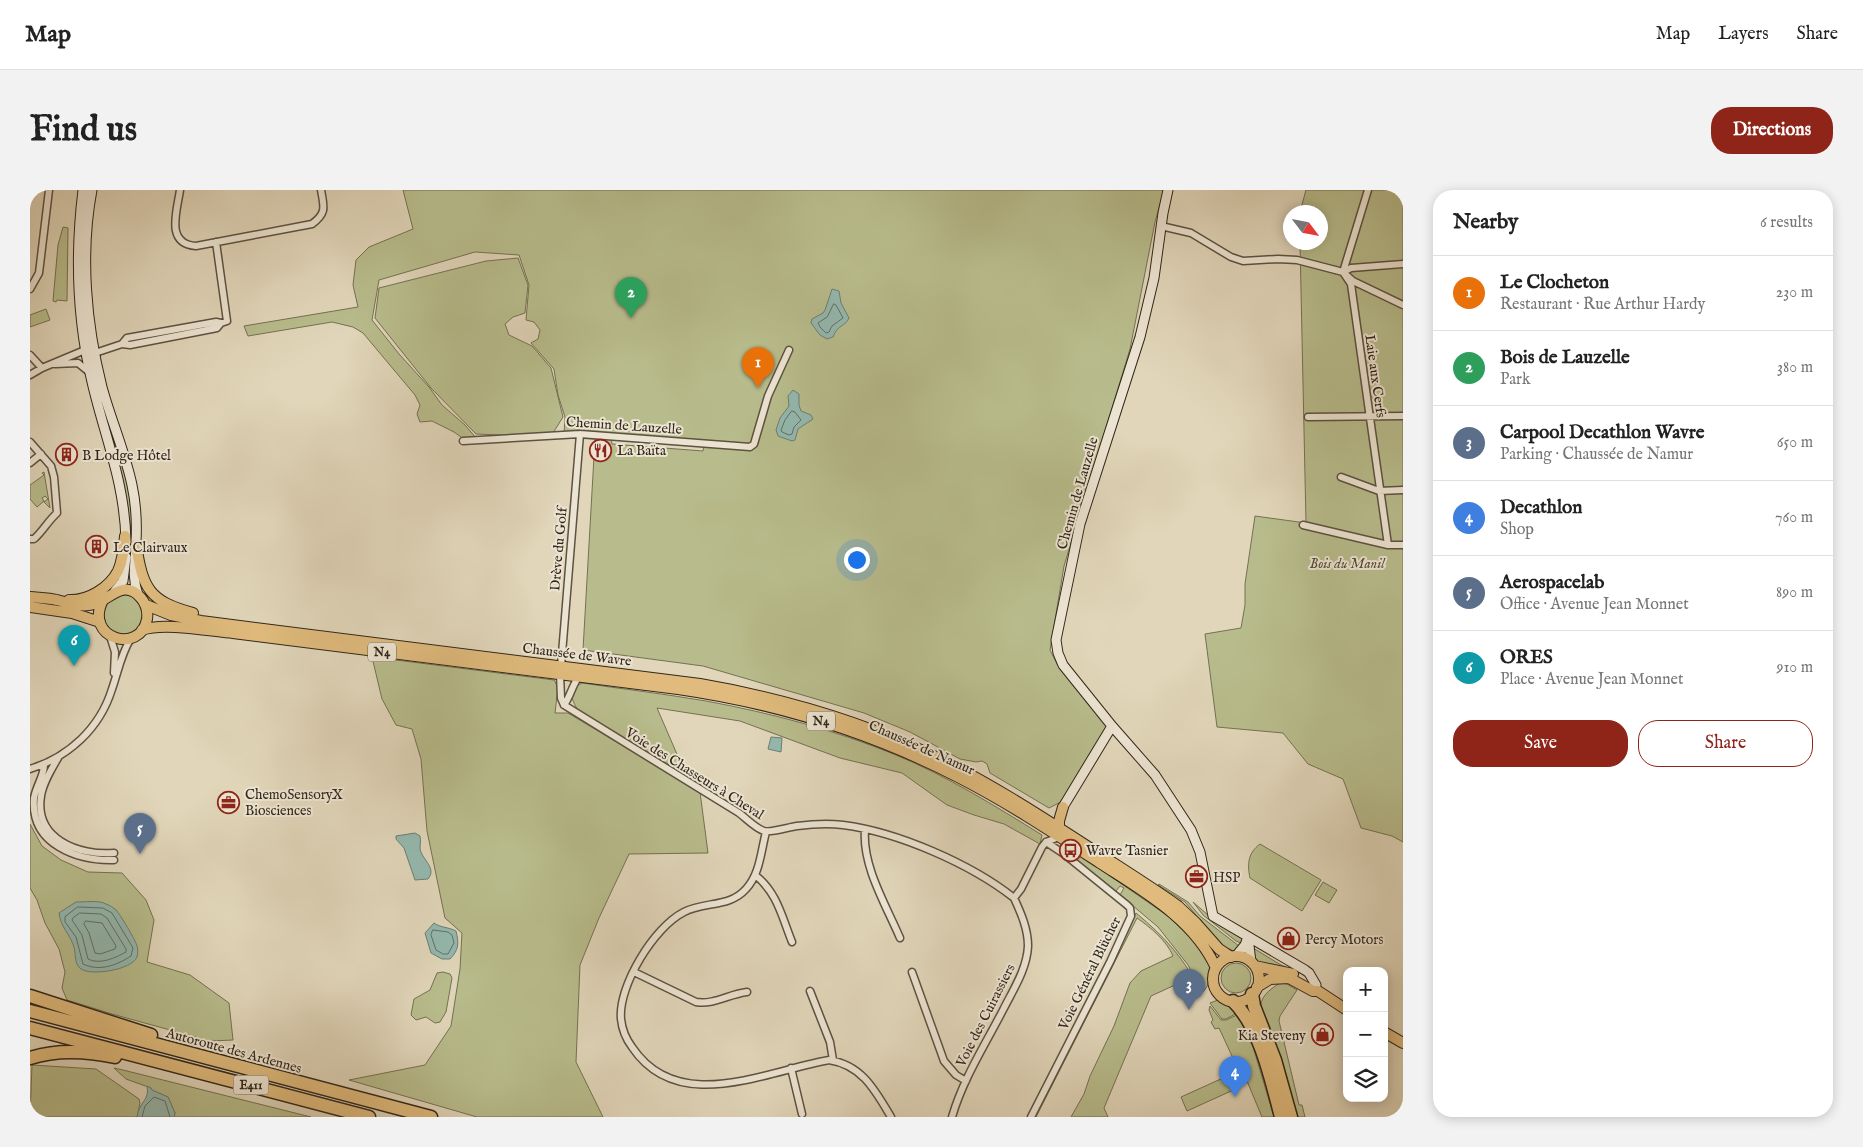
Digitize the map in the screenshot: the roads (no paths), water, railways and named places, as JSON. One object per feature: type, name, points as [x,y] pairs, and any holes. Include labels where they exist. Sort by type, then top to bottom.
[{"type":"highway","points":[[1255,991],[1254,1006],[1275,1060],[1291,1117]]},
{"type":"highway","points":[[30,996],[168,1040],[168,1048]]},
{"type":"highway","points":[[1233,1001],[1244,1013],[1255,1036],[1281,1117]]},
{"type":"highway","name":"Autoroute des Ardennes","points":[[30,1011],[431,1117]]},
{"type":"highway","name":"E411","points":[[30,1028],[369,1117]]},
{"type":"highway","points":[[30,1058],[59,1052],[75,1052],[124,1059],[134,1054]]},
{"type":"main road","points":[[30,597],[58,600],[82,599],[92,595],[106,586],[118,570],[126,536]]},
{"type":"main road","points":[[136,545],[142,578],[147,587],[160,600],[176,608],[204,616],[233,621],[242,626]]},
{"type":"main road","points":[[58,600],[64,603],[84,606],[103,600],[115,591],[127,590],[138,595],[146,605],[148,614],[142,630]]},
{"type":"main road","points":[[103,600],[98,615],[104,630],[116,639],[131,638]]},
{"type":"main road","name":"Chaussée de Wavre","points":[[146,605],[179,616],[242,626],[560,670]]},
{"type":"main road","points":[[30,607],[72,613],[100,622]]},
{"type":"main road","name":"Chaussée de Wavre","points":[[131,638],[142,630],[164,626],[708,685],[764,696],[854,723],[910,745],[990,786]]},
{"type":"main road","name":"Chaussée de Namur","points":[[560,670],[579,676],[714,695],[774,708],[830,724],[882,743],[945,771],[1059,832],[1178,906],[1196,923],[1218,949],[1234,956],[1242,957],[1253,964],[1294,974],[1343,1007]]},
{"type":"main road","name":"Chaussée de Namur","points":[[990,786],[1045,824]]},
{"type":"main road","points":[[1045,824],[1063,807]]},
{"type":"main road","points":[[1059,832],[1059,821],[1063,807]]},
{"type":"main road","name":"Chaussée de Namur","points":[[1059,832],[1177,917],[1197,938],[1216,968],[1214,982],[1216,990],[1223,998],[1242,1001],[1270,979],[1281,977],[1294,980],[1313,991],[1317,988]]},
{"type":"main road","points":[[1216,968],[1220,962],[1234,956]]},
{"type":"main road","points":[[1253,964],[1258,979],[1255,991]]},
{"type":"main road","points":[[1388,1034],[1403,1043]]},
{"type":"street","points":[[30,288],[39,273],[49,190]]},
{"type":"street","points":[[83,190],[78,224],[77,266],[85,350],[99,413],[118,472],[124,509],[126,536],[124,577],[120,586],[115,591]]},
{"type":"street","points":[[92,190],[86,265],[89,312],[95,356],[102,388],[132,484],[136,545],[133,580],[138,595]]},
{"type":"street","points":[[180,190],[175,228],[176,235],[187,245],[196,246],[312,224],[323,213],[324,207],[321,190]]},
{"type":"street","name":"Chemin de Lauzelle","points":[[1168,190],[1154,278],[1140,337],[1080,524],[1056,640],[1058,652],[1063,665],[1112,726],[1155,775],[1191,830],[1200,852],[1213,916],[1305,970],[1317,988]]},
{"type":"street","points":[[1343,272],[1368,190]]},
{"type":"street","points":[[1162,226],[1191,233],[1231,257],[1242,261],[1292,259],[1343,272],[1353,281],[1403,305]]},
{"type":"street","points":[[95,356],[122,344],[130,345],[218,328],[221,323],[227,321],[216,242]]},
{"type":"street","points":[[1343,272],[1351,268],[1403,264]]},
{"type":"street","name":"Laie aux Cerfs","points":[[1343,272],[1351,284],[1388,545]]},
{"type":"street","points":[[85,350],[95,356]]},
{"type":"street","points":[[30,375],[85,350]]},
{"type":"street","name":"Chemin de Lauzelle","points":[[463,441],[580,434],[747,448],[753,446],[768,396],[789,350]]},
{"type":"street","points":[[30,355],[42,368]]},
{"type":"street","points":[[51,364],[78,363],[89,372]]},
{"type":"street","points":[[1308,417],[1403,416]]},
{"type":"street","name":"Drève du Golf","points":[[560,670],[580,434]]},
{"type":"street","points":[[30,442],[51,466],[54,477],[57,513],[34,540],[30,539]]},
{"type":"street","points":[[30,463],[40,454]]},
{"type":"street","points":[[1341,477],[1380,491],[1403,490]]},
{"type":"street","points":[[1304,524],[1388,545],[1403,545]]},
{"type":"street","points":[[110,636],[115,652],[114,673],[116,676]]},
{"type":"street","points":[[30,769],[58,758],[86,735],[110,696],[122,655],[131,638]]},
{"type":"street","points":[[560,670],[561,698],[564,706]]},
{"type":"street","points":[[564,706],[572,686],[579,676]]},
{"type":"street","name":"Voie des Chasseurs à Cheval","points":[[564,706],[718,800],[766,832],[818,824],[843,825],[865,830],[952,860],[988,880],[1014,898]]},
{"type":"street","points":[[1063,807],[1112,726]]},
{"type":"street","points":[[44,765],[34,806],[42,832],[58,848],[72,855],[94,860],[114,857],[72,848],[62,843],[47,827],[42,818],[41,797],[44,785],[58,758]]},
{"type":"street","points":[[1045,824],[1046,842]]},
{"type":"street","points":[[865,830],[864,843],[868,863],[900,938]]},
{"type":"street","points":[[766,832],[755,876],[746,889],[735,898],[722,903],[690,909],[667,923],[653,938],[634,972],[622,1003],[623,1027],[634,1050],[648,1065],[659,1073],[690,1085],[710,1086],[732,1083],[790,1068],[833,1060],[850,1066],[869,1081],[891,1117]]},
{"type":"street","points":[[1014,898],[1021,889],[1038,852],[1046,842],[1059,832]]},
{"type":"street","name":"Voie Général Blücher","points":[[1031,1117],[1132,916],[1128,905],[1046,842]]},
{"type":"street","points":[[755,876],[763,881],[773,893],[792,942]]},
{"type":"street","name":"Voie des Cuirassiers","points":[[952,1117],[966,1081],[1018,980],[1026,959],[1028,948],[1026,930],[1014,898]]},
{"type":"street","points":[[1234,956],[1246,945],[1248,937]]},
{"type":"street","points":[[1248,937],[1253,964]]},
{"type":"street","points":[[634,972],[702,1003],[714,1002],[735,994],[747,992]]},
{"type":"street","points":[[912,972],[944,1061],[956,1075],[966,1081]]},
{"type":"street","points":[[810,992],[830,1042],[833,1060]]},
{"type":"street","points":[[790,1068],[802,1114]]},
{"type":"water","points":[[832,289],[839,291],[841,303],[849,318],[833,337],[827,339],[820,335],[811,323],[812,319],[825,310]]},
{"type":"water","points":[[793,390],[799,394],[801,411],[811,415],[813,419],[798,429],[795,440],[792,441],[778,436],[776,430],[780,418],[789,406],[788,396]]},
{"type":"water","points":[[771,737],[782,738],[781,752],[768,749]]},
{"type":"water","points":[[415,833],[420,836],[420,849],[431,871],[428,879],[415,880],[404,848],[396,839],[396,836]]},
{"type":"water","points":[[76,902],[100,902],[116,910],[137,946],[137,956],[134,962],[120,968],[102,972],[86,971],[79,967],[76,962],[74,947],[59,913]]},
{"type":"water","points":[[434,923],[456,931],[458,946],[450,959],[442,959],[431,953],[425,933]]},
{"type":"water","points":[[147,1086],[168,1097],[175,1113],[174,1117],[137,1117],[147,1095]]},
{"type":"place","name":"Bois de Lauzelle","points":[[631,318]]},
{"type":"place","name":"Le Clocheton","points":[[758,388]]},
{"type":"place","name":"La Baïta","points":[[601,450]]},
{"type":"place","name":"B Lodge Hôtel","points":[[66,455]]},
{"type":"place","name":"Le Clairvaux","points":[[97,547]]},
{"type":"place","name":"ORES","points":[[74,666]]},
{"type":"place","name":"ChemoSensoryX Biosciences","points":[[229,802]]},
{"type":"place","name":"Wavre Tasnier","points":[[1070,850]]},
{"type":"place","name":"Aerospacelab","points":[[140,854]]},
{"type":"place","name":"HSP","points":[[1197,877]]},
{"type":"place","name":"Percy Motors","points":[[1289,939]]},
{"type":"place","name":"Carpool Decathlon Wavre","points":[[1189,1010]]},
{"type":"place","name":"Kia Steveny","points":[[1322,1035]]},
{"type":"place","name":"Decathlon","points":[[1235,1097]]},
{"type":"park label","name":"Bois du Manil","points":[[1347,563]]}]
